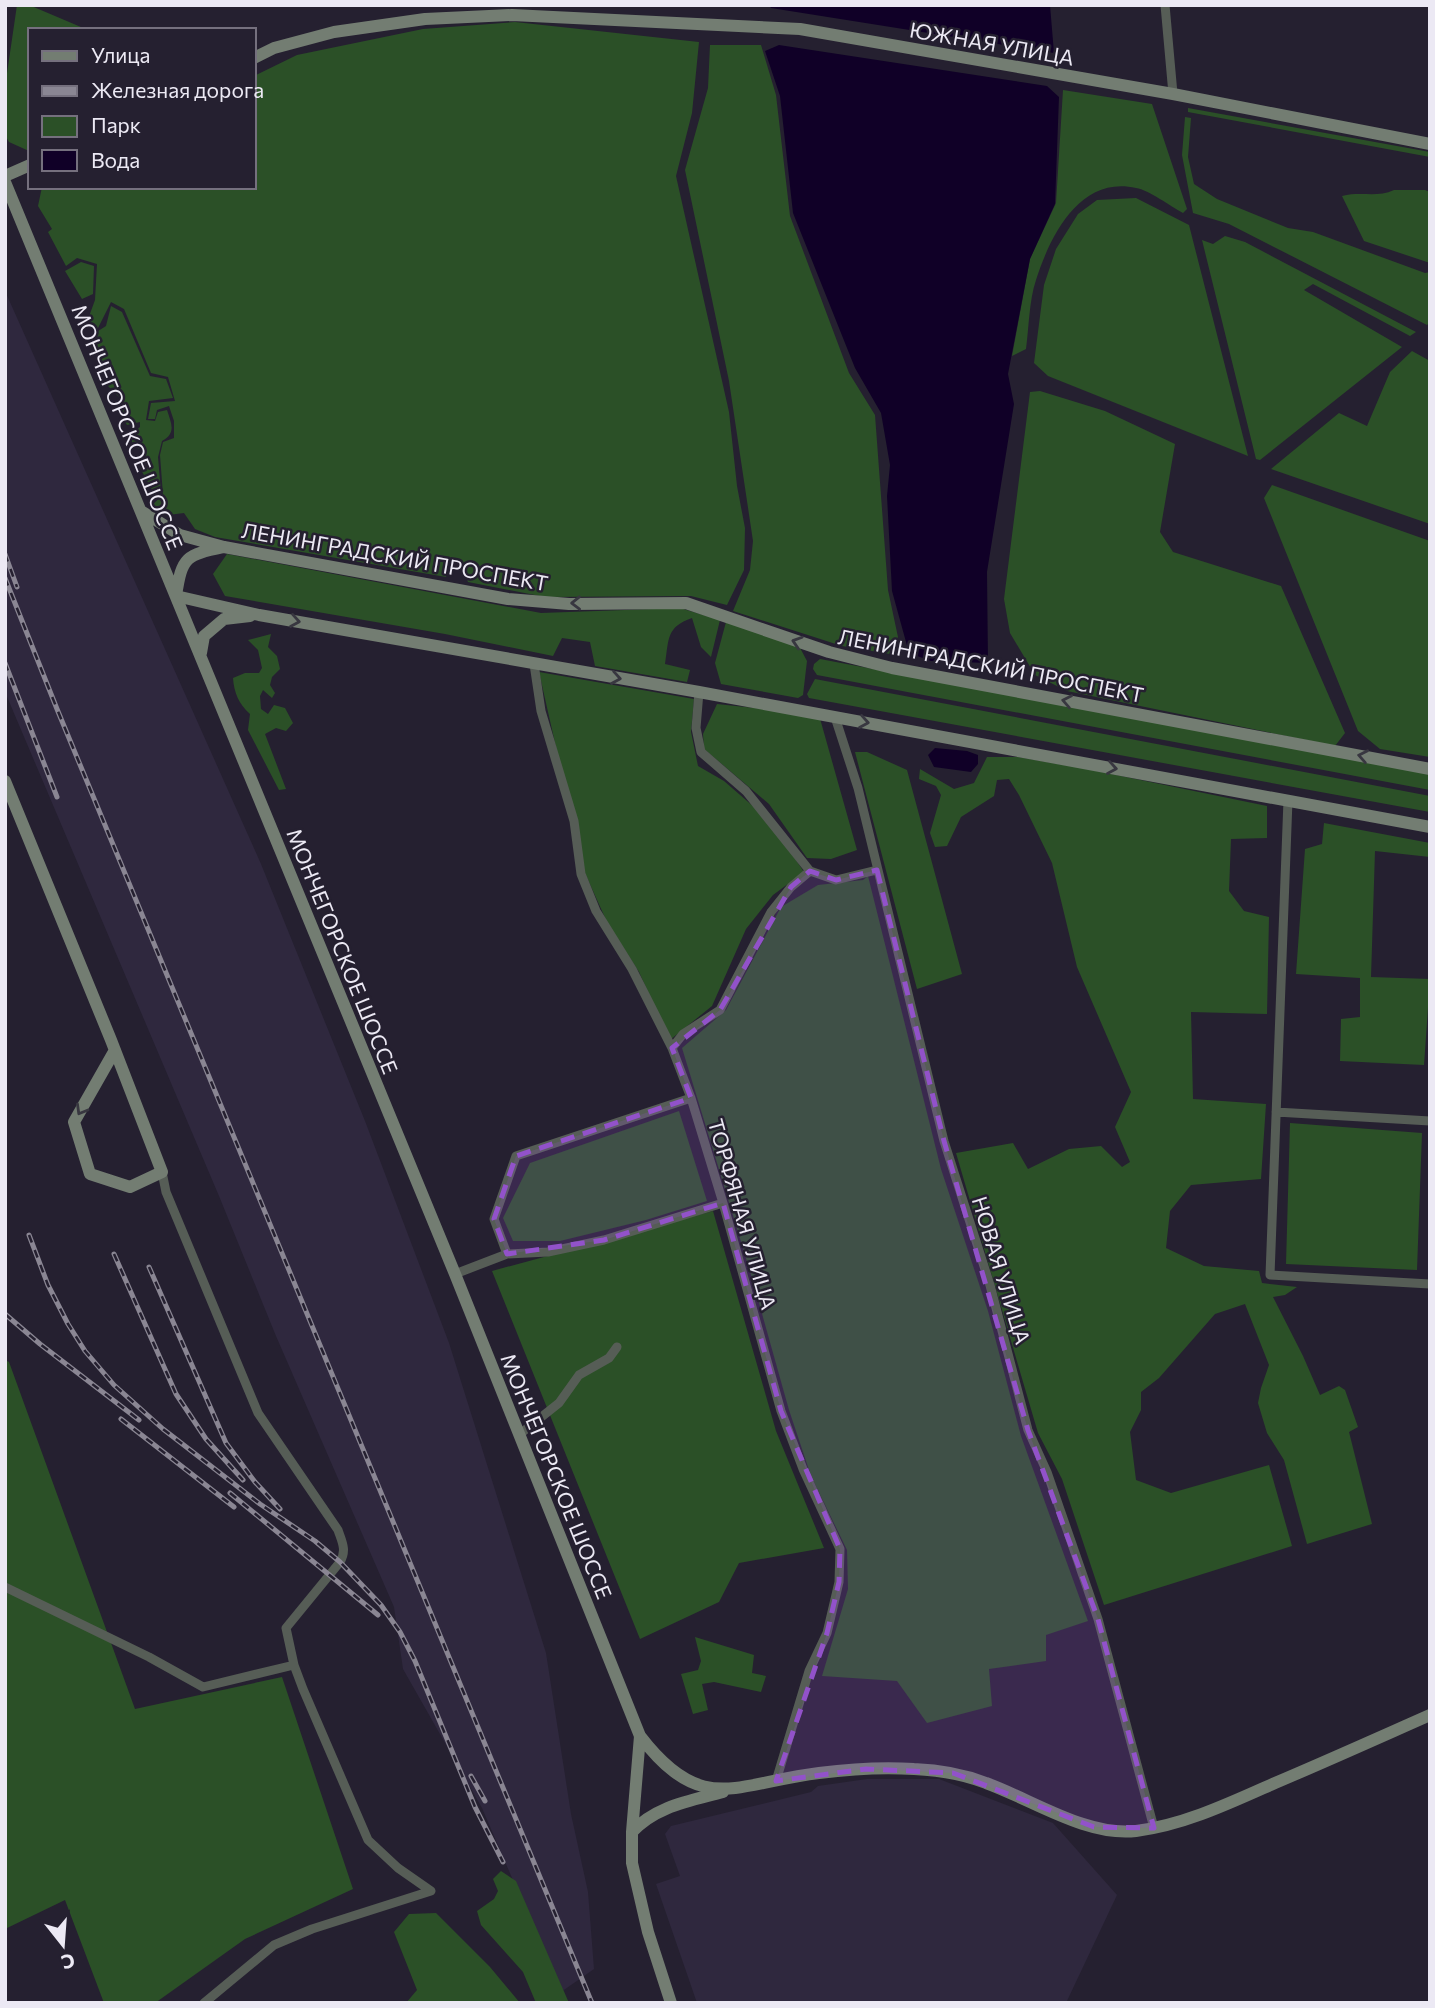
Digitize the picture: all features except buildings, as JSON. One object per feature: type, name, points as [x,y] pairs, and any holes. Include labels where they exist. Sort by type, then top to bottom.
[{"type":"street","points":[[1165,5],[1173,94]]},
{"type":"street","name":"ЮЖНАЯ УЛИЦА","points":[[256,57],[274,47],[334,32],[425,19],[512,15],[800,29],[1173,94],[1430,144]]},
{"type":"street","points":[[5,176],[28,166]]},
{"type":"street","name":"МОНЧЕГОРСКОЕ ШОССЕ","points":[[5,182],[455,1274],[640,1736]]},
{"type":"street","name":"ЛЕНИНГРАДСКИЙ ПРОСПЕКТ","points":[[141,510],[180,535],[224,547],[508,599],[569,604],[632,601],[686,603],[829,652],[892,668],[1430,769]]},
{"type":"street","points":[[224,547],[193,553],[180,569],[176,596],[259,615],[699,692],[1430,827]]},
{"type":"street","points":[[201,653],[204,636],[223,620],[259,615]]},
{"type":"street","name":"ТОРФЯНАЯ УЛИЦА","points":[[534,664],[541,711],[574,821],[581,874],[596,911],[632,969],[672,1048],[691,1098],[723,1203],[781,1412],[803,1469],[840,1549],[839,1582],[827,1633],[809,1671],[776,1781]]},
{"type":"street","points":[[699,692],[696,728],[701,752],[746,791],[810,872],[836,880],[877,870]]},
{"type":"street","name":"НОВАЯ УЛИЦА","points":[[835,717],[858,788],[944,1141],[990,1285],[1028,1430],[1046,1472],[1098,1619],[1154,1828]]},
{"type":"street","points":[[5,781],[115,1050],[162,1172],[166,1192],[258,1413],[338,1530],[344,1547],[340,1562],[286,1628],[294,1665],[344,1789],[368,1840],[398,1867],[431,1891],[312,1929],[274,1945],[204,2003]]},
{"type":"street","points":[[1288,800],[1270,1275],[1430,1284]]},
{"type":"street","points":[[672,1048],[682,1034],[720,1010],[771,912],[791,887],[810,872]]},
{"type":"street","points":[[115,1050],[74,1122],[90,1174],[130,1187],[162,1172]]},
{"type":"street","points":[[506,1254],[494,1219],[516,1156],[691,1098]]},
{"type":"street","points":[[1276,1112],[1430,1121]]},
{"type":"street","points":[[455,1274],[506,1254],[548,1252],[604,1240],[723,1203]]},
{"type":"street","points":[[520,1434],[559,1403],[579,1375],[609,1358],[617,1348]]},
{"type":"street","points":[[5,1587],[127,1646],[203,1687],[294,1665]]},
{"type":"street","points":[[632,1832],[642,1821],[668,1807],[730,1790],[818,1773],[913,1769],[953,1773],[987,1783],[1068,1819],[1094,1827],[1131,1832],[1178,1822],[1237,1800],[1430,1715]]},
{"type":"street","points":[[640,1736],[657,1759],[679,1777],[711,1788],[730,1790]]},
{"type":"street","points":[[640,1736],[632,1863],[648,1932],[671,2003]]},
{"type":"highlighted area","points":[[877,870],[944,1141],[1028,1430],[1098,1619],[1154,1828],[1094,1827],[953,1773],[866,1769],[776,1781],[827,1633],[839,1582],[840,1549],[781,1411],[723,1203],[604,1240],[507,1254],[494,1219],[516,1156],[691,1098],[672,1048],[720,1010],[791,887],[810,871],[836,880]]},
{"type":"shaded area","points":[[5,291],[261,864],[365,1121],[449,1343],[546,1653],[571,1814],[588,1892],[594,1969],[561,1992],[482,1808],[403,1669],[394,1607],[276,1336],[5,692]]},
{"type":"shaded area","points":[[867,1779],[939,1779],[1053,1823],[1117,1895],[1066,2003],[697,2003],[656,1884],[680,1876],[665,1834],[671,1826],[811,1792],[818,1786]]},
{"type":"green space","points":[[17,5],[29,5],[83,28],[28,28],[28,151],[9,142],[5,135],[5,87]]},
{"type":"green space","points":[[515,22],[699,42],[692,113],[676,176],[729,412],[737,486],[745,528],[744,570],[727,605],[691,596],[545,597],[468,582],[462,566],[453,560],[446,577],[215,537],[195,529],[184,513],[160,516],[151,506],[163,495],[160,455],[163,442],[174,438],[174,421],[169,406],[157,410],[155,419],[148,419],[151,403],[175,401],[168,377],[151,373],[124,309],[111,302],[97,330],[87,322],[95,300],[97,264],[77,258],[66,266],[48,232],[52,229],[38,206],[42,189],[256,189],[256,75],[297,55],[423,29]]},
{"type":"green space","points":[[710,45],[761,45],[776,95],[790,216],[849,373],[875,415],[888,590],[902,656],[842,646],[733,611],[750,570],[753,541],[729,381],[685,170],[708,88]]},
{"type":"green space","points":[[1063,90],[1152,104],[1187,209],[1183,213],[1141,189],[1116,186],[1083,200],[1059,228],[1050,245],[1034,288],[1026,349],[1012,356],[1030,259],[1056,203]]},
{"type":"green space","points":[[1188,108],[1430,152],[1430,157],[1188,112]]},
{"type":"green space","points":[[1185,117],[1191,118],[1188,157],[1194,184],[1217,199],[1288,228],[1313,232],[1425,273],[1430,272],[1430,322],[1427,325],[1229,224],[1193,213],[1182,155]]},
{"type":"green space","points":[[1394,190],[1430,192],[1430,263],[1364,241],[1342,196],[1381,194]]},
{"type":"green space","points":[[1136,198],[1189,225],[1248,456],[1048,376],[1034,363],[1044,285],[1056,249],[1078,214],[1097,200]]},
{"type":"green space","points":[[1225,236],[1245,242],[1416,332],[1410,336],[1313,284],[1304,290],[1402,347],[1260,460],[1256,459],[1202,240],[1213,244]]},
{"type":"green space","points":[[81,262],[94,266],[93,294],[82,299],[65,271]]},
{"type":"green space","points":[[111,306],[122,312],[150,376],[166,379],[173,398],[149,401],[146,420],[155,421],[158,412],[167,410],[172,427],[170,435],[162,441],[158,457],[161,493],[157,499],[139,466],[145,460],[144,451],[133,446],[130,435],[140,427],[140,422],[127,425],[118,410],[123,401],[108,386],[105,367],[97,356],[95,333],[106,326]]},
{"type":"green space","points":[[1412,351],[1430,361],[1430,524],[1271,469],[1339,413],[1367,426],[1390,372]]},
{"type":"green space","points":[[1040,391],[1105,411],[1175,444],[1160,532],[1173,552],[1281,586],[1345,733],[1335,746],[1067,691],[1035,675],[1010,633],[1004,599],[1030,392]]},
{"type":"green space","points":[[1272,485],[1430,541],[1430,757],[1380,749],[1358,731],[1264,498]]},
{"type":"green space","points":[[227,554],[541,613],[680,608],[720,620],[711,657],[701,647],[692,618],[677,625],[670,635],[665,664],[690,670],[687,682],[595,666],[590,642],[562,638],[553,656],[445,634],[225,596],[213,574]]},
{"type":"green space","points":[[726,622],[799,646],[807,661],[803,695],[798,698],[721,684],[715,663]]},
{"type":"green space","points":[[271,634],[268,647],[277,656],[280,669],[272,677],[270,685],[275,693],[272,698],[263,690],[260,696],[261,709],[268,714],[274,705],[285,708],[293,723],[286,731],[276,728],[265,734],[286,789],[279,790],[248,730],[250,714],[238,698],[233,678],[245,673],[259,673],[262,668],[258,650],[248,640]]},
{"type":"green space","points":[[820,659],[1430,774],[1430,790],[817,675],[813,669]]},
{"type":"green space","points":[[539,672],[694,699],[691,732],[698,766],[724,781],[769,820],[804,872],[773,895],[746,929],[712,1006],[670,1040],[639,972],[607,922],[584,871]]},
{"type":"green space","points":[[815,679],[1430,796],[1430,812],[809,698],[807,694]]},
{"type":"green space","points":[[717,704],[819,715],[857,850],[831,859],[807,858],[769,804],[704,749],[703,734]]},
{"type":"green space","points":[[855,752],[867,752],[907,770],[962,974],[917,989]]},
{"type":"green space","points":[[987,757],[1018,757],[1087,769],[1267,806],[1267,838],[1231,839],[1229,891],[1244,911],[1269,917],[1267,1014],[1191,1012],[1193,1099],[1266,1104],[1261,1179],[1191,1185],[1170,1211],[1166,1248],[1204,1266],[1259,1271],[1262,1283],[1297,1287],[1285,1295],[1273,1297],[1320,1395],[1339,1386],[1345,1390],[1358,1427],[1349,1432],[1372,1524],[1307,1544],[1284,1460],[1267,1433],[1258,1403],[1269,1365],[1245,1304],[1215,1314],[1159,1378],[1141,1392],[1141,1410],[1130,1432],[1136,1480],[1171,1493],[1269,1465],[1292,1546],[1104,1605],[1062,1479],[1038,1433],[956,1153],[1013,1143],[1028,1169],[1069,1149],[1101,1146],[1122,1167],[1130,1162],[1115,1127],[1131,1092],[1077,967],[1052,863],[1009,779],[997,780],[994,796],[961,817],[947,846],[935,847],[930,833],[941,795],[936,786],[919,779],[920,769],[954,789],[974,783]]},
{"type":"green space","points":[[1324,823],[1430,843],[1430,857],[1375,851],[1371,977],[1430,979],[1424,1065],[1340,1061],[1341,1019],[1360,1017],[1360,978],[1296,974],[1305,849],[1322,844]]},
{"type":"green space","points":[[868,876],[941,1169],[988,1311],[1021,1436],[1088,1621],[1046,1635],[1046,1661],[989,1669],[992,1706],[927,1723],[897,1681],[822,1676],[848,1589],[847,1550],[811,1476],[789,1410],[682,1048],[726,1010],[781,907],[818,885],[863,880]]},
{"type":"green space","points":[[679,1111],[707,1201],[646,1220],[560,1241],[513,1241],[503,1218],[530,1163]]},
{"type":"green space","points":[[1290,1123],[1422,1133],[1417,1270],[1286,1264]]},
{"type":"green space","points":[[713,1211],[776,1431],[824,1548],[739,1563],[719,1602],[640,1639],[492,1271]]},
{"type":"green space","points":[[5,1360],[9,1362],[135,1709],[282,1677],[353,1889],[245,1939],[155,2003],[104,2003],[65,1900],[5,1929]]},
{"type":"green space","points":[[695,1637],[754,1655],[752,1673],[766,1676],[761,1692],[714,1682],[702,1684],[708,1710],[693,1714],[681,1674],[698,1670],[701,1661]]},
{"type":"green space","points":[[501,1871],[516,1881],[569,2003],[536,2003],[523,1972],[481,1925],[477,1911],[494,1899],[498,1891],[493,1879]]},
{"type":"green space","points":[[436,1913],[490,1967],[520,2003],[406,2003],[417,1990],[394,1932],[409,1914]]},
{"type":"water","points":[[769,5],[1050,5],[1054,53],[771,8]]},
{"type":"water","points":[[779,45],[1047,86],[1059,97],[1055,204],[1030,259],[1008,374],[1014,404],[987,572],[988,663],[931,661],[909,653],[892,591],[887,496],[890,465],[881,413],[855,368],[793,213],[780,96],[765,51]]},
{"type":"water","points":[[935,748],[967,751],[978,755],[978,764],[971,772],[934,767],[928,755]]},
{"type":"railway","points":[[5,554],[17,587]]},
{"type":"railway","points":[[5,578],[592,2003]]},
{"type":"railway","points":[[5,663],[57,797]]},
{"type":"railway","points":[[29,1235],[48,1285],[68,1324],[85,1351],[114,1385],[163,1429],[260,1504],[315,1541],[340,1562],[381,1605],[400,1632],[415,1661],[475,1807],[503,1862]]},
{"type":"railway","points":[[114,1254],[176,1394],[206,1439],[243,1480]]},
{"type":"railway","points":[[149,1267],[226,1443],[255,1482],[280,1509]]},
{"type":"railway","points":[[5,1314],[139,1420]]},
{"type":"railway","points":[[121,1419],[234,1507]]},
{"type":"railway","points":[[230,1493],[378,1615]]},
{"type":"railway","points":[[471,1776],[485,1801]]}]
